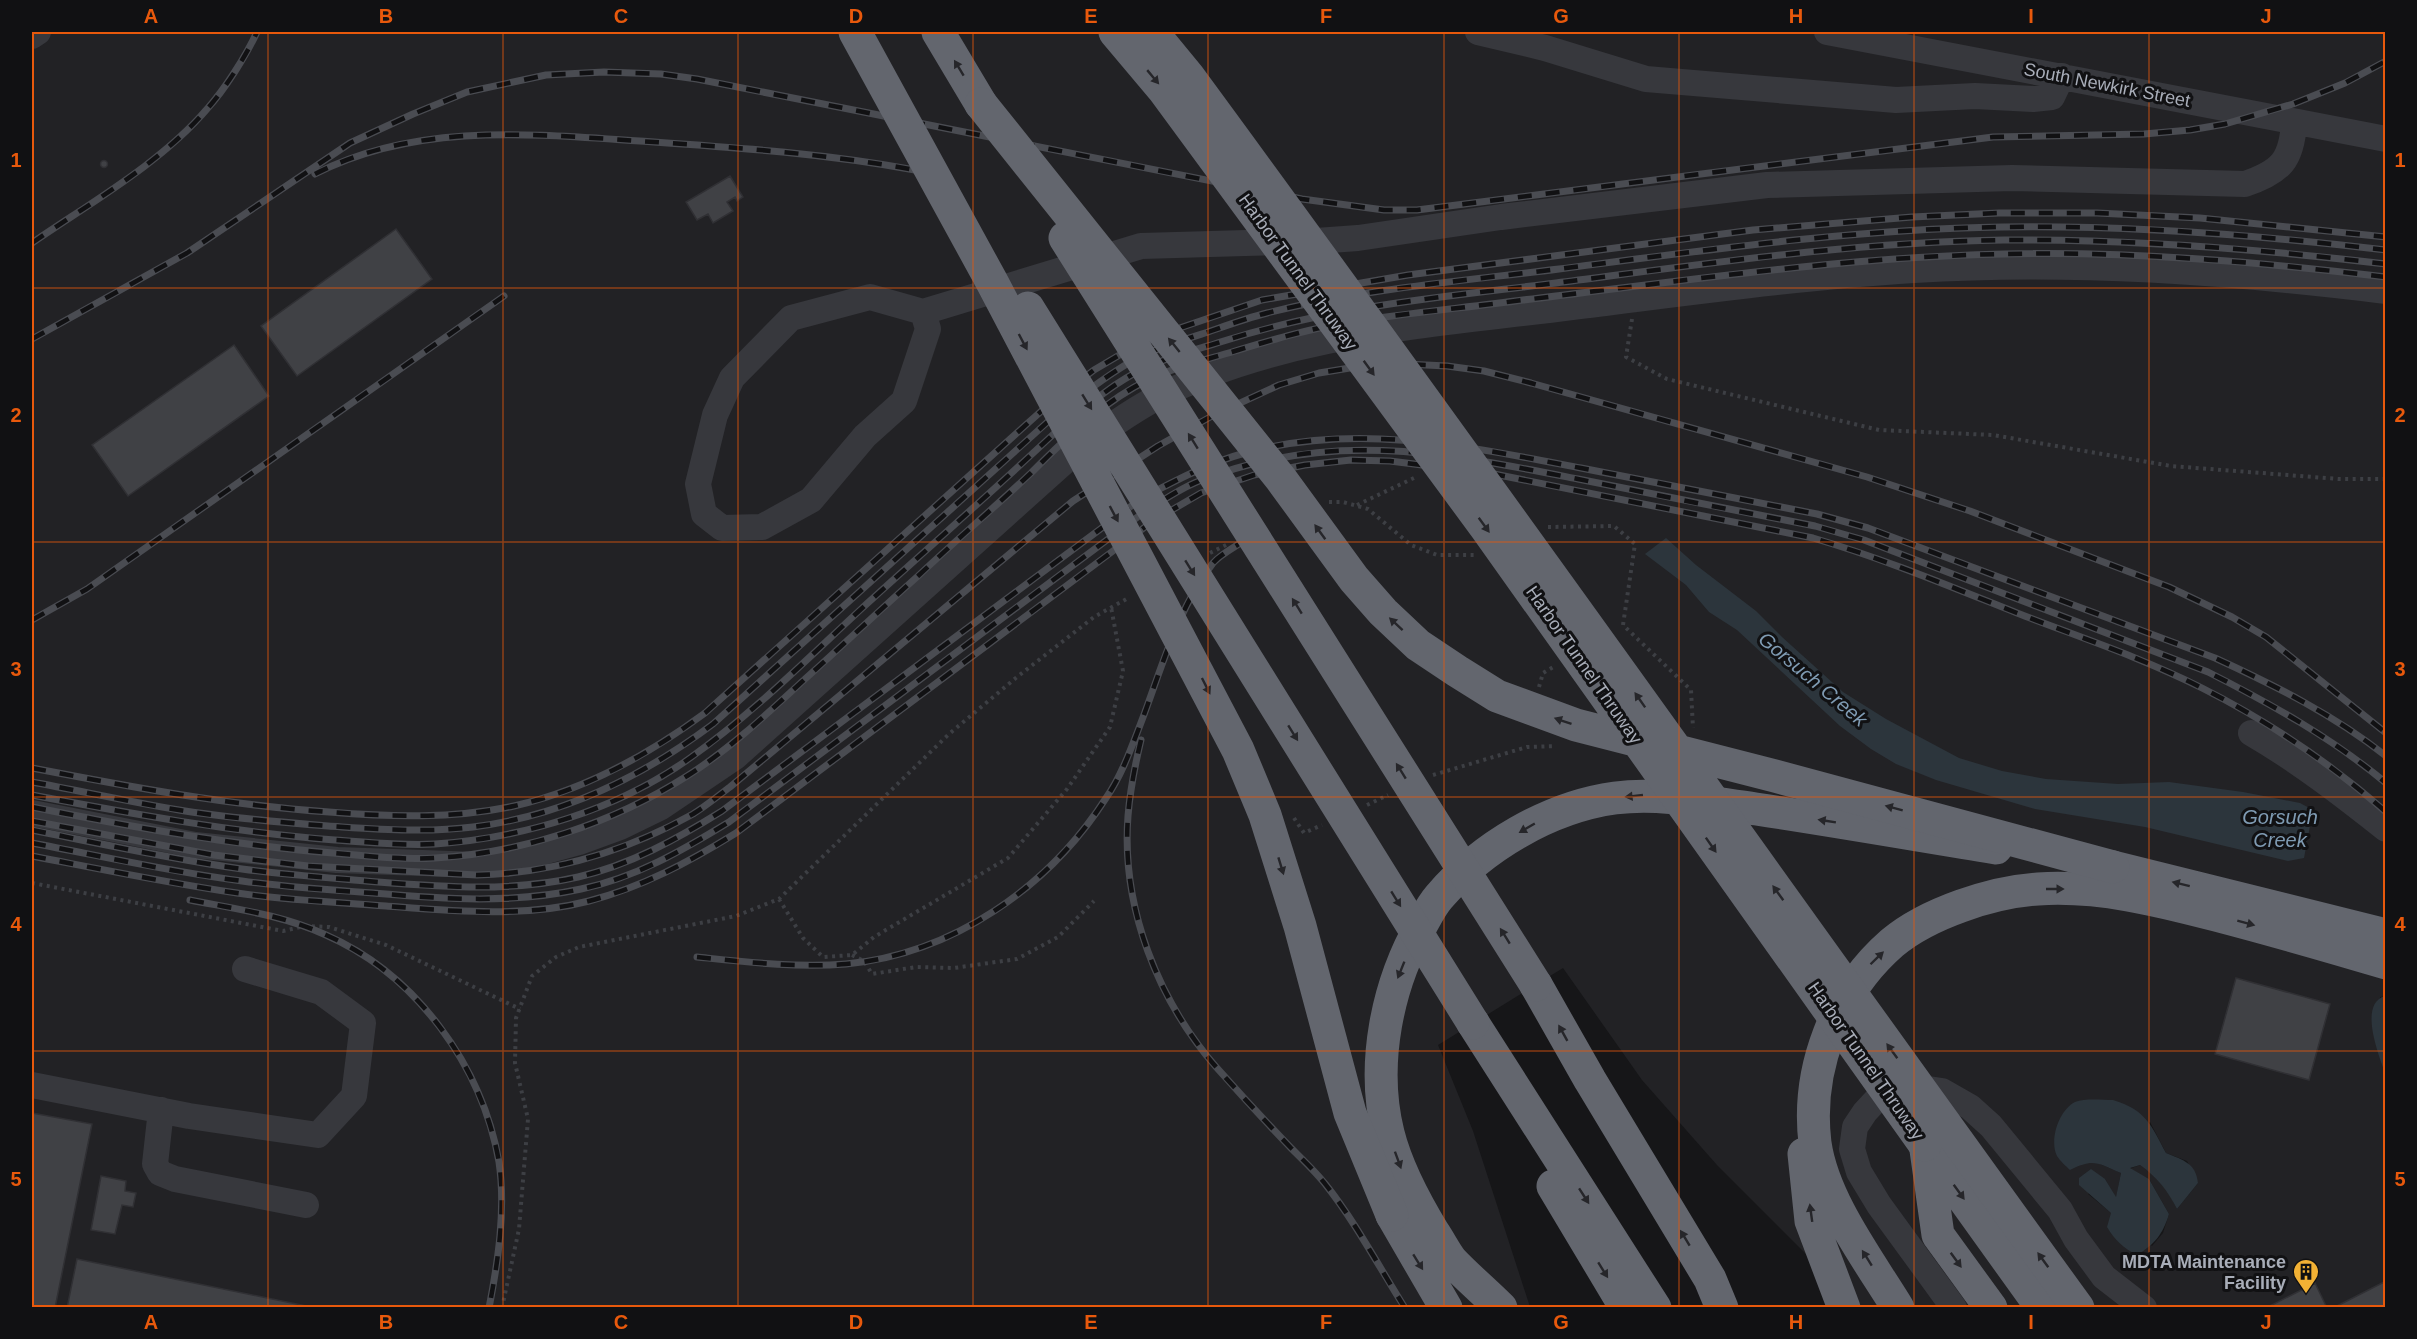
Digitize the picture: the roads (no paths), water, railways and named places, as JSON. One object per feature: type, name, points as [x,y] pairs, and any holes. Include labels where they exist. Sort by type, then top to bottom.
[{"type":"highway","points":[[856,32],[1473,1023],[1655,1308]]},
{"type":"highway","points":[[856,32],[997,292],[1238,750],[1266,815],[1300,927],[1350,1113],[1392,1215],[1446,1308]]},
{"type":"highway","points":[[938,32],[981,104],[1536,985],[1716,1293],[1734,1308]]},
{"type":"highway","name":"Harbor Tunnel Thruway","points":[[1115,32],[1163,89],[1479,518],[2042,1308]]},
{"type":"highway","name":"Harbor Tunnel Thruway","points":[[1152,32],[1189,77],[1488,485],[1696,780],[2078,1308]]},
{"type":"highway","points":[[981,104],[1281,479],[1354,579],[1383,612],[1418,645],[1497,696],[1576,725],[2113,867],[2377,930]]},
{"type":"highway","points":[[1501,1308],[1450,1258],[1415,1202],[1397,1161],[1388,1132],[1382,1098],[1382,1056],[1387,1019],[1396,980],[1412,942],[1437,899],[1459,877],[1497,846],[1531,825],[1581,806],[1612,798],[1648,795],[1770,812],[2113,867]]},
{"type":"highway","points":[[1844,1308],[1811,1221],[1803,1143],[1814,1105],[1820,1063],[1845,999],[1866,969],[1894,942],[1929,921],[1964,905],[2003,894],[2038,889],[2078,889],[2152,899],[2305,938],[2385,963]]},
{"type":"highway","points":[[1473,1023],[1544,1171],[1626,1308]]},
{"type":"highway","points":[[1814,1105],[1815,1144],[1826,1180],[1844,1219],[1898,1308]]},
{"type":"highway","points":[[1925,1145],[1938,1235],[1991,1308]]},
{"type":"street","points":[[32,36],[38,32]]},
{"type":"street","points":[[1478,32],[1545,48],[1646,79],[1896,100],[1975,96],[2032,99],[2052,97],[2062,76]]},
{"type":"street","name":"South Newkirk Street","points":[[1827,32],[2385,139]]},
{"type":"street","points":[[923,312],[928,330],[904,401],[865,436],[811,500],[762,527],[722,528],[704,514],[698,484],[715,415],[732,378],[791,318],[870,297],[923,312],[1141,246],[1358,238],[1501,216],[1767,185],[2012,178],[2245,184],[2267,176],[2281,166],[2293,143],[2294,122]]},
{"type":"street","points":[[32,813],[195,844],[337,860],[479,865],[528,856],[579,842],[620,827],[661,807],[735,758],[1074,453],[1124,416],[1190,382],[1279,353],[1349,336],[1763,282],[1917,270],[2002,268],[2197,272],[2310,281],[2385,291]]},
{"type":"street","points":[[2251,733],[2332,786],[2385,829]]},
{"type":"street","points":[[32,1085],[189,1116],[318,1135],[354,1096],[363,1023],[321,992],[244,969]]},
{"type":"street","points":[[1954,1308],[1879,1205],[1859,1172],[1852,1149],[1855,1127],[1865,1112],[1878,1098],[1895,1087],[1908,1086],[1942,1091],[1970,1107],[1991,1126],[2060,1210],[2076,1239],[2104,1277],[2144,1308]]},
{"type":"street","points":[[161,1110],[155,1164],[160,1173],[175,1179],[306,1205]]},
{"type":"water","name":"Gorsuch Creek","points":[[1666,538],[1696,565],[1756,611],[1843,692],[1886,719],[1959,758],[2002,771],[2046,779],[2118,784],[2169,782],[2243,792],[2300,803],[2313,810],[2304,858],[2288,861],[2145,827],[2035,809],[1936,780],[1896,764],[1840,726],[1737,630],[1709,612],[1686,585],[1645,554]]},
{"type":"water","points":[[2385,996],[2385,1073],[2375,1043],[2372,1019],[2377,1001]]},
{"type":"water","points":[[2084,1100],[2113,1100],[2140,1114],[2151,1127],[2166,1153],[2188,1163],[2197,1176],[2198,1183],[2177,1209],[2166,1190],[2152,1174],[2140,1165],[2130,1168],[2149,1179],[2169,1214],[2158,1238],[2137,1255],[2120,1243],[2107,1227],[2111,1213],[2079,1185],[2079,1178],[2091,1169],[2105,1179],[2116,1197],[2121,1173],[2096,1163],[2085,1164],[2070,1170],[2058,1158],[2055,1149],[2057,1126],[2069,1106]]},
{"type":"railway","points":[[32,243],[147,165],[189,129],[228,82],[257,32]]},
{"type":"railway","points":[[32,339],[187,253],[350,143],[467,92],[546,75],[604,72],[661,74],[697,79],[1302,199],[1384,210],[1417,210],[1993,137],[2144,134],[2190,130],[2225,124],[2293,104],[2345,83],[2386,61]]},
{"type":"railway","points":[[315,174],[355,157],[396,145],[439,138],[482,135],[568,136],[752,149],[915,170]]},
{"type":"railway","points":[[32,768],[216,800],[291,809],[376,815],[422,816],[468,813],[514,806],[566,791],[638,757],[705,713],[1047,406],[1094,370],[1128,350],[1165,333],[1262,300],[1408,275],[1753,230],[1912,217],[1999,213],[2097,213],[2200,218],[2386,237]]},
{"type":"railway","points":[[32,782],[161,807],[216,815],[383,829],[437,830],[473,827],[506,822],[569,804],[658,761],[713,724],[1053,417],[1092,388],[1141,356],[1267,313],[1412,286],[1725,248],[1891,232],[2002,227],[2146,229],[2386,250]]},
{"type":"railway","points":[[32,795],[220,827],[385,844],[435,844],[502,835],[535,828],[600,806],[632,793],[662,776],[690,758],[734,724],[777,688],[1060,428],[1110,388],[1143,369],[1174,356],[1268,328],[1349,311],[1431,298],[1835,249],[1892,245],[2004,240],[2148,243],[2386,264]]},
{"type":"railway","points":[[32,807],[219,840],[295,850],[410,858],[435,858],[501,850],[566,833],[629,808],[659,793],[703,765],[733,742],[777,705],[1072,433],[1117,398],[1171,370],[1318,328],[1390,316],[1703,278],[1823,265],[1944,256],[2004,254],[2148,256],[2243,262],[2386,277]]},
{"type":"railway","points":[[32,620],[87,589],[504,296]]},
{"type":"railway","points":[[32,821],[214,855],[308,866],[477,875],[534,870],[589,858],[642,839],[693,814],[707,804],[1073,501],[1158,446],[1212,416],[1279,385],[1319,373],[1362,366],[1405,364],[1484,371],[1531,383],[1867,477],[1970,511],[2169,587],[2232,617],[2266,637],[2386,733]]},
{"type":"railway","points":[[32,830],[215,865],[378,882],[453,887],[529,885],[597,872],[653,850],[722,811],[1142,498],[1231,457],[1287,444],[1329,439],[1413,441],[1497,452],[1817,514],[1868,528],[2215,658],[2303,702],[2346,727],[2386,756]]},
{"type":"railway","points":[[32,843],[215,877],[291,887],[399,895],[477,899],[530,897],[601,884],[658,862],[729,822],[1147,510],[1173,494],[1199,481],[1248,465],[1295,455],[1342,451],[1434,454],[1481,461],[1815,526],[1864,540],[2208,672],[2300,723],[2344,751],[2386,783]]},
{"type":"railway","points":[[32,856],[237,893],[436,910],[487,912],[539,910],[609,895],[665,873],[736,833],[1153,521],[1201,493],[1254,475],[1305,465],[1351,460],[1390,461],[1494,474],[1813,538],[1864,554],[2134,657],[2180,677],[2251,714],[2298,744],[2386,812]]},
{"type":"railway","points":[[697,957],[809,965],[846,964],[886,958],[960,931],[995,911],[1027,887],[1083,830],[1112,789],[1130,750],[1180,618],[1213,563],[1242,542]]},
{"type":"railway","points":[[1141,740],[1130,797],[1127,850],[1138,918],[1161,983],[1196,1042],[1217,1068],[1318,1175],[1337,1200],[1405,1308]]},
{"type":"railway","points":[[190,900],[293,922],[326,935],[359,952],[389,974],[416,999],[440,1028],[461,1059],[478,1092],[499,1162],[501,1217],[498,1254],[489,1308]]},
{"type":"place","name":"MDTA Maintenance Facility","points":[[2306,1295]]}]
